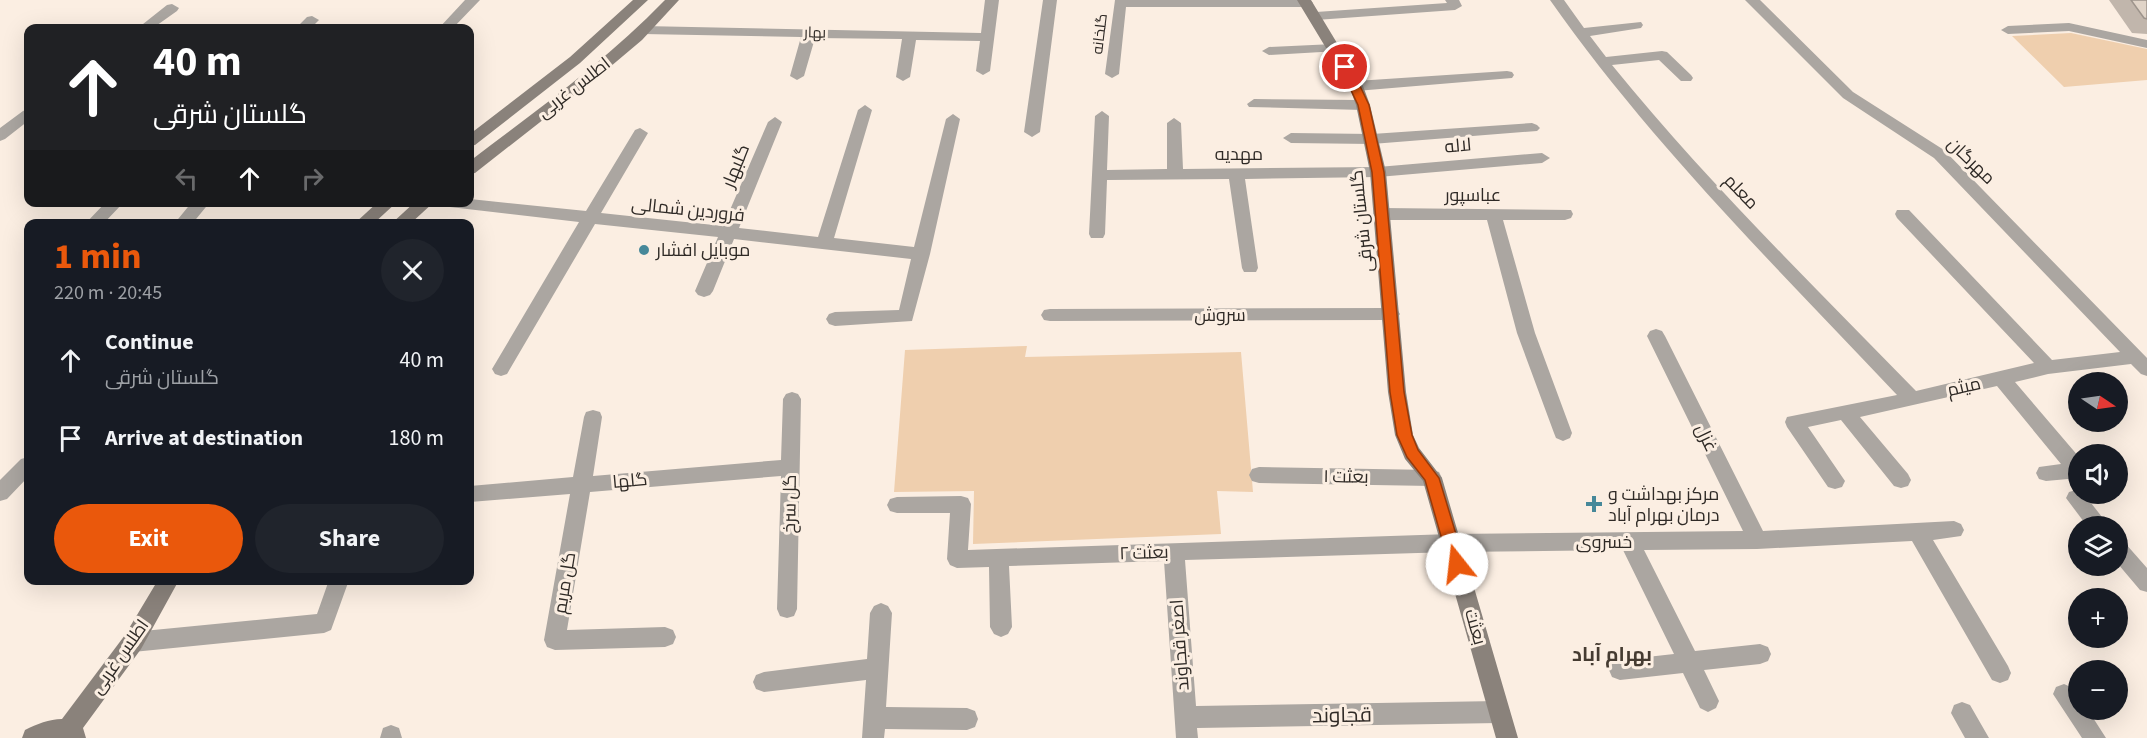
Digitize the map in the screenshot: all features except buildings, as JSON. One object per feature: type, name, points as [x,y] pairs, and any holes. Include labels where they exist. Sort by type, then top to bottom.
[{"type":"street","points":[[450,24],[473,0]]},
{"type":"street","name":"اطلس غربی","points":[[474,138],[575,60],[640,0]]},
{"type":"street","name":"اطلس غربی","points":[[474,166],[599,69],[643,30],[672,0]]},
{"type":"street","points":[[983,72],[992,0]]},
{"type":"street","points":[[1032,132],[1050,0]]},
{"type":"street","name":"گلخانه","points":[[1112,74],[1120,3],[1455,6],[1452,0]]},
{"type":"street","name":"معلم","points":[[1557,0],[1601,62],[1709,186],[1912,399]]},
{"type":"street","name":"مهرگان","points":[[1752,0],[1848,95],[1940,154],[2141,363]]},
{"type":"street","name":"گلستان شرقی","points":[[1308,6],[1356,86],[1372,139],[1378,172],[1397,392],[1404,435],[1412,453]]},
{"type":"street","points":[[150,24],[172,8]]},
{"type":"street","points":[[1579,33],[1636,25]]},
{"type":"street","points":[[2008,30],[2069,27],[2147,44]]},
{"type":"street","name":"بهار","points":[[643,30],[987,37]]},
{"type":"street","points":[[797,76],[809,33]]},
{"type":"street","points":[[903,77],[910,35]]},
{"type":"street","points":[[1269,51],[1334,48]]},
{"type":"street","points":[[1601,62],[1662,55],[1686,78]]},
{"type":"street","points":[[1356,86],[1507,75]]},
{"type":"street","points":[[1254,104],[1363,105]]},
{"type":"street","points":[[824,244],[865,110]]},
{"type":"street","points":[[4,129],[24,116]]},
{"type":"street","points":[[1097,234],[1102,116]]},
{"type":"street","points":[[835,319],[906,316],[953,119]]},
{"type":"street","name":"گلبهار","points":[[704,291],[775,122]]},
{"type":"street","points":[[1174,123],[1176,174]]},
{"type":"street","points":[[1291,138],[1372,139],[1532,128]]},
{"type":"street","points":[[4,129],[24,130]]},
{"type":"street","points":[[501,369],[640,133]]},
{"type":"street","name":"لاله","points":[[1378,172],[1542,158]]},
{"type":"street","name":"مهدیه","points":[[1100,175],[1378,172]]},
{"type":"street","points":[[1236,174],[1250,268]]},
{"type":"street","name":"فروردین شمالی","points":[[474,205],[922,254]]},
{"type":"street","points":[[98,219],[111,207]]},
{"type":"street","points":[[187,219],[197,207]]},
{"type":"street","points":[[368,219],[383,207]]},
{"type":"street","points":[[405,219],[420,207]]},
{"type":"street","name":"عباسپور","points":[[1382,214],[1565,214]]},
{"type":"street","points":[[1903,214],[2048,367]]},
{"type":"street","points":[[1494,215],[1526,333],[1563,433]]},
{"type":"street","name":"سروش","points":[[1050,315],[1391,314]]},
{"type":"street","name":"غزل","points":[[1656,336],[1757,540]]},
{"type":"street","name":"میثم","points":[[1835,481],[1794,422],[1912,399],[2048,367],[2141,363]]},
{"type":"street","points":[[2001,378],[2078,470],[2046,473]]},
{"type":"street","name":"گل سرخ","points":[[787,609],[792,399]]},
{"type":"street","points":[[1845,412],[1901,480]]},
{"type":"street","name":"گل مریم","points":[[593,417],[555,640],[665,637]]},
{"type":"street","name":"بعثت","points":[[1412,453],[1432,478],[1507,738]]},
{"type":"street","name":"گلها","points":[[474,494],[791,467]]},
{"type":"street","points":[[0,493],[24,469]]},
{"type":"street","name":"بعثت ۱","points":[[1259,475],[1432,478]]},
{"type":"street","name":"بعثت ۲","points":[[897,505],[961,504],[957,559],[1451,543]]},
{"type":"street","points":[[2081,504],[2091,516]]},
{"type":"street","name":"خسروی","points":[[1451,543],[1757,540],[1954,530]]},
{"type":"street","points":[[1918,532],[2000,673]]},
{"type":"street","points":[[1629,542],[1708,701]]},
{"type":"street","name":"اصغر قجاوند","points":[[1174,552],[1186,728]]},
{"type":"street","points":[[999,557],[1000,627]]},
{"type":"street","points":[[2128,559],[2144,575]]},
{"type":"street","name":"اطلس غربی","points":[[72,734],[133,642],[166,585]]},
{"type":"street","points":[[133,642],[324,623],[337,585]]},
{"type":"street","points":[[881,613],[874,728],[967,719]]},
{"type":"street","points":[[1620,670],[1690,664],[1760,654]]},
{"type":"street","points":[[765,682],[877,668]]},
{"type":"street","points":[[2064,694],[2095,738]]},
{"type":"street","name":"قجاوند","points":[[1186,728],[1499,712]]},
{"type":"street","points":[[1962,713],[1978,738]]},
{"type":"street","points":[[33,738],[46,732],[72,734]]},
{"type":"shaded area","points":[[2071,33],[2147,49],[2147,80],[2064,87],[2012,36]]},
{"type":"shaded area","points":[[1027,346],[1025,357],[1241,352],[1253,492],[1217,491],[1221,534],[973,544],[974,491],[894,492],[905,350]]},
{"type":"place","name":"موبایل افشار","points":[[644,250]]},
{"type":"place","name":"مرکز بهداشت و درمان بهرام آباد","points":[[1594,504]]},
{"type":"district","name":"بهرام آباد","points":[[1612,655]]},
{"type":"route","points":[[1345,67],[1356,86],[1363,105],[1378,172],[1397,392],[1404,435],[1412,453],[1432,478],[1457,564]]}]
